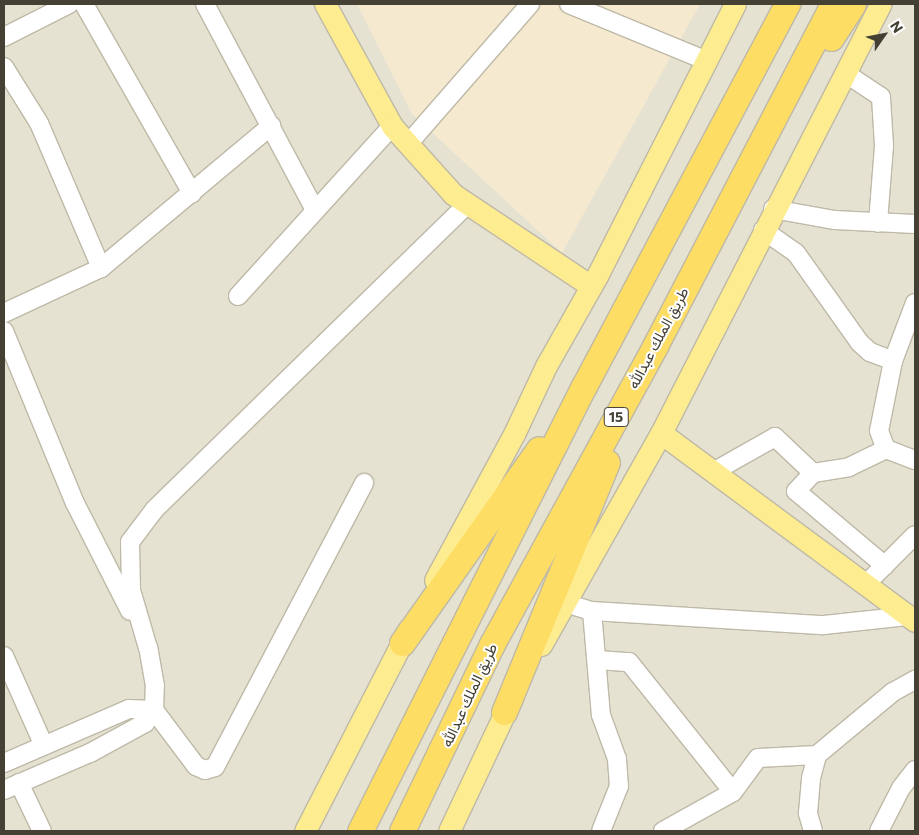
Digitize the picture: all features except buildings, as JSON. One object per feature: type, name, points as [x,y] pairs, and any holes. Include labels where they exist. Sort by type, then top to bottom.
[{"type":"highway","points":[[760,54],[778,4]]},
{"type":"highway","points":[[360,831],[584,386],[787,4]]},
{"type":"highway","name":"طريق الملك عبدالله","points":[[402,831],[492,644],[655,346],[833,4]]},
{"type":"highway","points":[[747,166],[853,4]]},
{"type":"highway","points":[[504,712],[655,346]]},
{"type":"highway","points":[[402,643],[584,386]]},
{"type":"main road","points":[[325,4],[392,126],[453,194],[591,286]]},
{"type":"main road","points":[[305,831],[402,643],[514,434],[546,366],[591,286],[735,4]]},
{"type":"main road","points":[[449,831],[504,712],[661,433],[762,230],[881,4]]},
{"type":"main road","points":[[661,433],[912,619]]},
{"type":"street","points":[[4,37],[69,4]]},
{"type":"street","points":[[84,4],[192,193]]},
{"type":"street","points":[[205,4],[315,210]]},
{"type":"street","points":[[408,144],[530,4]]},
{"type":"street","points":[[569,4],[705,60]]},
{"type":"street","points":[[4,67],[39,123],[101,268]]},
{"type":"street","points":[[845,73],[881,98],[884,146],[878,223]]},
{"type":"street","points":[[4,313],[101,268],[271,126]]},
{"type":"street","points":[[238,296],[392,126]]},
{"type":"street","points":[[42,831],[11,786],[128,735],[145,723],[154,710],[155,686],[148,648],[131,590],[130,542],[155,509],[468,204]]},
{"type":"street","points":[[773,209],[878,223],[915,224]]},
{"type":"street","points":[[762,230],[796,253],[860,343],[870,352],[892,361]]},
{"type":"street","points":[[886,449],[879,431],[892,361],[915,303]]},
{"type":"street","points":[[4,331],[75,503],[148,648]]},
{"type":"street","points":[[713,472],[775,437],[813,473]]},
{"type":"street","points":[[884,566],[796,491],[813,473],[849,467],[886,449],[915,460]]},
{"type":"street","points":[[154,710],[196,766],[205,770],[215,767],[364,483]]},
{"type":"street","points":[[866,584],[915,535]]},
{"type":"street","points":[[565,603],[592,611],[824,625],[912,619]]},
{"type":"street","points":[[592,611],[598,660],[601,715],[617,759],[619,786],[601,831]]},
{"type":"street","points":[[4,656],[44,746]]},
{"type":"street","points":[[598,660],[629,662],[733,792]]},
{"type":"street","points":[[813,831],[808,813],[811,778],[817,755],[893,692],[915,680]]},
{"type":"street","points":[[4,763],[129,709],[154,710]]},
{"type":"street","points":[[663,831],[733,792],[758,758],[817,755]]},
{"type":"street","points":[[879,831],[902,788],[915,770]]},
{"type":"shaded area","points":[[4,4],[915,4],[915,831],[4,831]]},
{"type":"shaded area","points":[[357,4],[700,4],[562,253],[412,114]]}]
